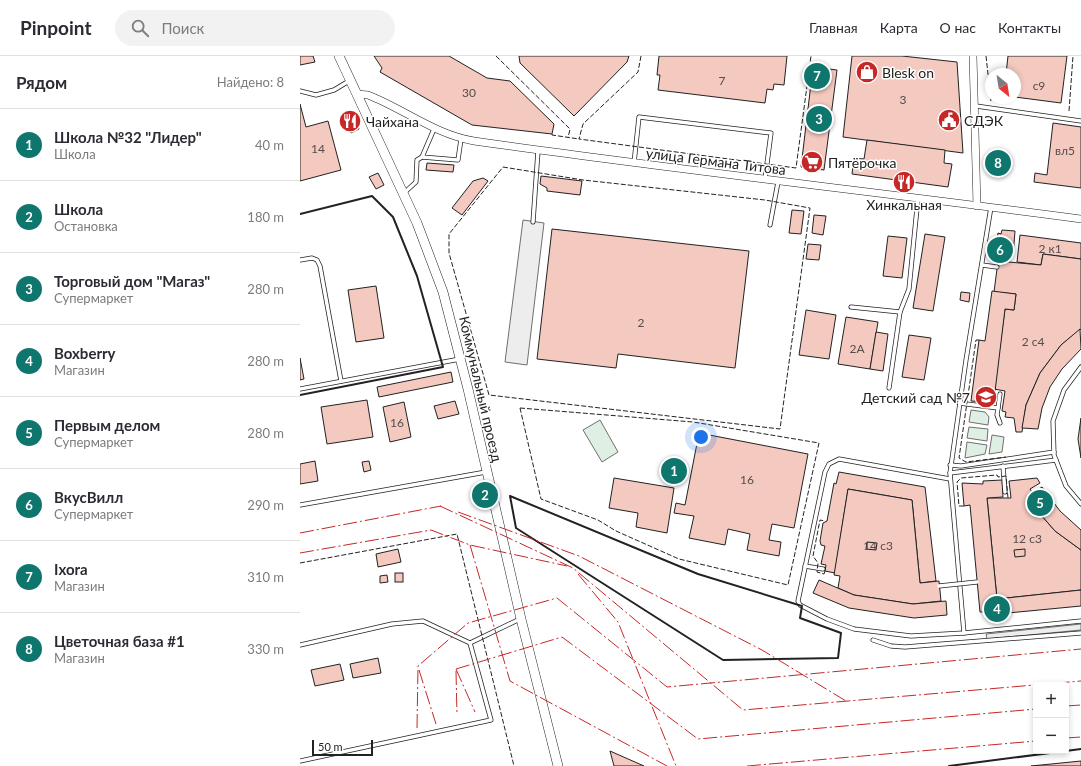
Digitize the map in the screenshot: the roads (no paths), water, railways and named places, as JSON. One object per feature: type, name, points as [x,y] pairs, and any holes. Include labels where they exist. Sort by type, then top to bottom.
[{"type":"street","name":"Коммунальный проезд","points":[[339,56],[417,223],[440,284],[460,359],[521,619],[558,766]]},
{"type":"street","points":[[973,56],[976,106],[977,206]]},
{"type":"street","name":"улица Германа Титова","points":[[357,94],[368,95],[375,98],[434,129],[461,139],[778,182],[991,207],[1081,220]]},
{"type":"lane","points":[[300,91],[316,95],[334,90],[350,81]]},
{"type":"lane","points":[[976,106],[1081,121]]},
{"type":"lane","points":[[634,163],[639,117],[771,133],[765,180]]},
{"type":"lane","points":[[403,193],[416,182],[417,160],[422,157],[434,129]]},
{"type":"lane","points":[[422,157],[458,160],[461,139]]},
{"type":"lane","points":[[533,222],[538,150]]},
{"type":"lane","points":[[770,225],[778,182]]},
{"type":"lane","points":[[889,388],[900,312],[909,289],[918,198]]},
{"type":"lane","points":[[964,633],[950,465],[991,207]]},
{"type":"lane","points":[[300,260],[312,258],[317,260],[320,266],[341,381]]},
{"type":"lane","points":[[982,265],[997,267]]},
{"type":"lane","points":[[851,307],[900,312]]},
{"type":"lane","points":[[300,388],[460,359]]},
{"type":"lane","points":[[1081,367],[1064,390],[1053,421],[1054,452],[1056,460],[1066,486],[1081,504]]},
{"type":"lane","points":[[1000,394],[997,415],[1000,423]]},
{"type":"lane","points":[[959,404],[998,408]]},
{"type":"lane","points":[[950,465],[961,466],[1054,452]]},
{"type":"lane","points":[[950,479],[839,459],[834,460],[829,464],[824,472],[799,603],[827,619],[854,629],[911,636],[964,633],[1081,621]]},
{"type":"lane","points":[[950,473],[1056,460]]},
{"type":"lane","points":[[1003,466],[1005,492]]},
{"type":"lane","points":[[300,505],[486,472]]},
{"type":"lane","points":[[806,566],[823,569]]},
{"type":"lane","points":[[939,586],[977,582]]},
{"type":"lane","points":[[470,643],[521,619]]},
{"type":"lane","points":[[300,645],[392,624],[423,621],[454,634],[470,643],[491,720],[300,761]]},
{"type":"lane","points":[[873,640],[891,646],[905,647],[1081,633]]},
{"type":"place","name":"Blesk on","points":[[867,72]]},
{"type":"place","name":"Ixora","points":[[817,76]]},
{"type":"place","name":"Торговый дом \"Магаз\"","points":[[819,119]]},
{"type":"place","name":"СДЭК","points":[[949,120]]},
{"type":"place","name":"Чайхана","points":[[350,121]]},
{"type":"place","name":"Пятёрочка","points":[[812,162]]},
{"type":"place","name":"Цветочная база #1","points":[[998,163]]},
{"type":"place","name":"Хинкальная","points":[[904,182]]},
{"type":"place","name":"ВкусВилл","points":[[1000,250]]},
{"type":"place","name":"Детский сад №7","points":[[986,397]]},
{"type":"place","name":"Школа №32 \"Лидер\"","points":[[674,471]]},
{"type":"place","name":"Школа","points":[[485,495]]},
{"type":"place","name":"Первым делом","points":[[1040,503]]},
{"type":"place","name":"Boxberry","points":[[997,609]]}]
